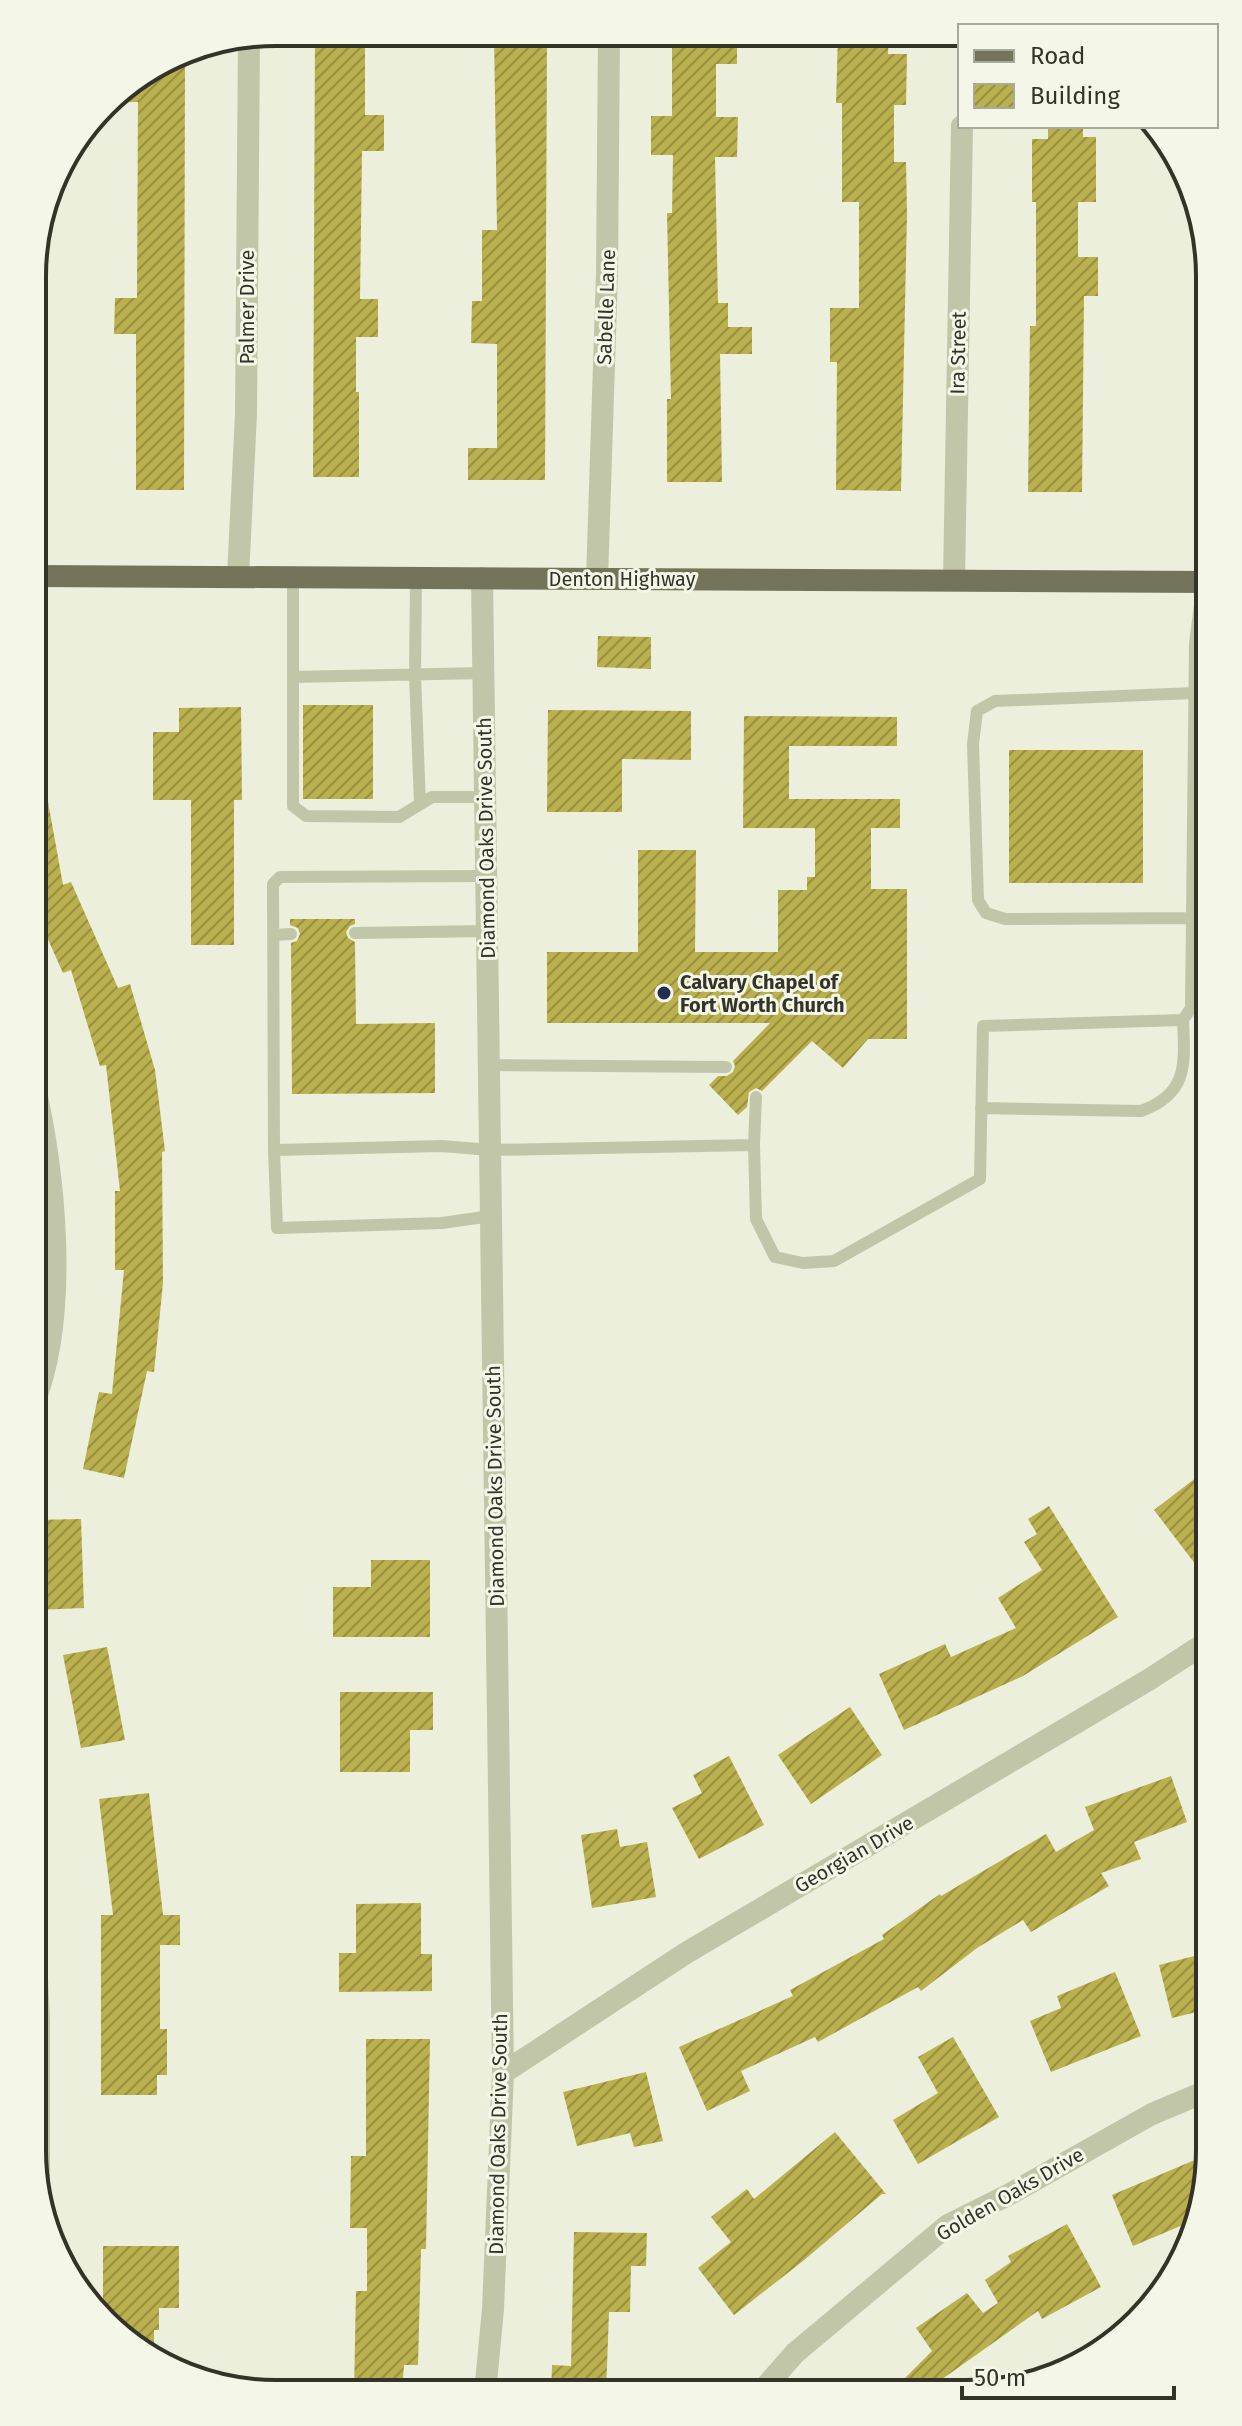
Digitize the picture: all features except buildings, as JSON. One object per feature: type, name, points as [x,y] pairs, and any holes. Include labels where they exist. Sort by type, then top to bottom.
[{"type":"main road","name":"Denton Highway","points":[[46,576],[1196,582]]},
{"type":"street","name":"Sabelle Lane","points":[[597,579],[607,273],[609,46]]},
{"type":"street","name":"Palmer Drive","points":[[238,577],[246,414],[249,48]]},
{"type":"street","name":"Ira Street","points":[[954,580],[962,128]]},
{"type":"street","name":"Diamond Oaks Drive South","points":[[482,578],[503,2073],[493,2309],[486,2380]]},
{"type":"street","points":[[46,1143],[55,1247],[55,1301],[46,1355]]},
{"type":"street","name":"Georgian Drive","points":[[503,2073],[686,1953],[1137,1688],[1196,1649]]},
{"type":"street","name":"Golden Oaks Drive","points":[[771,2380],[795,2353],[948,2225],[1010,2194],[1152,2114],[1196,2095]]},
{"type":"lane","points":[[293,578],[293,806],[306,816],[399,817],[432,797],[485,797]]},
{"type":"lane","points":[[416,578],[415,675],[420,804]]},
{"type":"lane","points":[[981,1108],[1141,1111],[1160,1104],[1177,1087],[1185,1057],[1183,1020],[1191,1008],[1196,638]]},
{"type":"lane","points":[[293,677],[484,673]]},
{"type":"lane","points":[[1192,918],[1005,919],[986,913],[978,900],[973,744],[977,711],[995,701],[1194,693]]},
{"type":"lane","points":[[487,876],[280,877],[273,884],[274,1150],[277,1228],[442,1223],[491,1216]]},
{"type":"lane","points":[[355,933],[487,931]]},
{"type":"lane","points":[[274,935],[291,934]]},
{"type":"lane","points":[[756,1097],[756,1219],[775,1257],[803,1263],[834,1261],[980,1179],[983,1026],[1183,1020]]},
{"type":"lane","points":[[489,1065],[726,1067]]},
{"type":"lane","points":[[274,1150],[754,1145]]},
{"type":"place","name":"Calvary Chapel of Fort Worth Church","points":[[664,993]]}]
